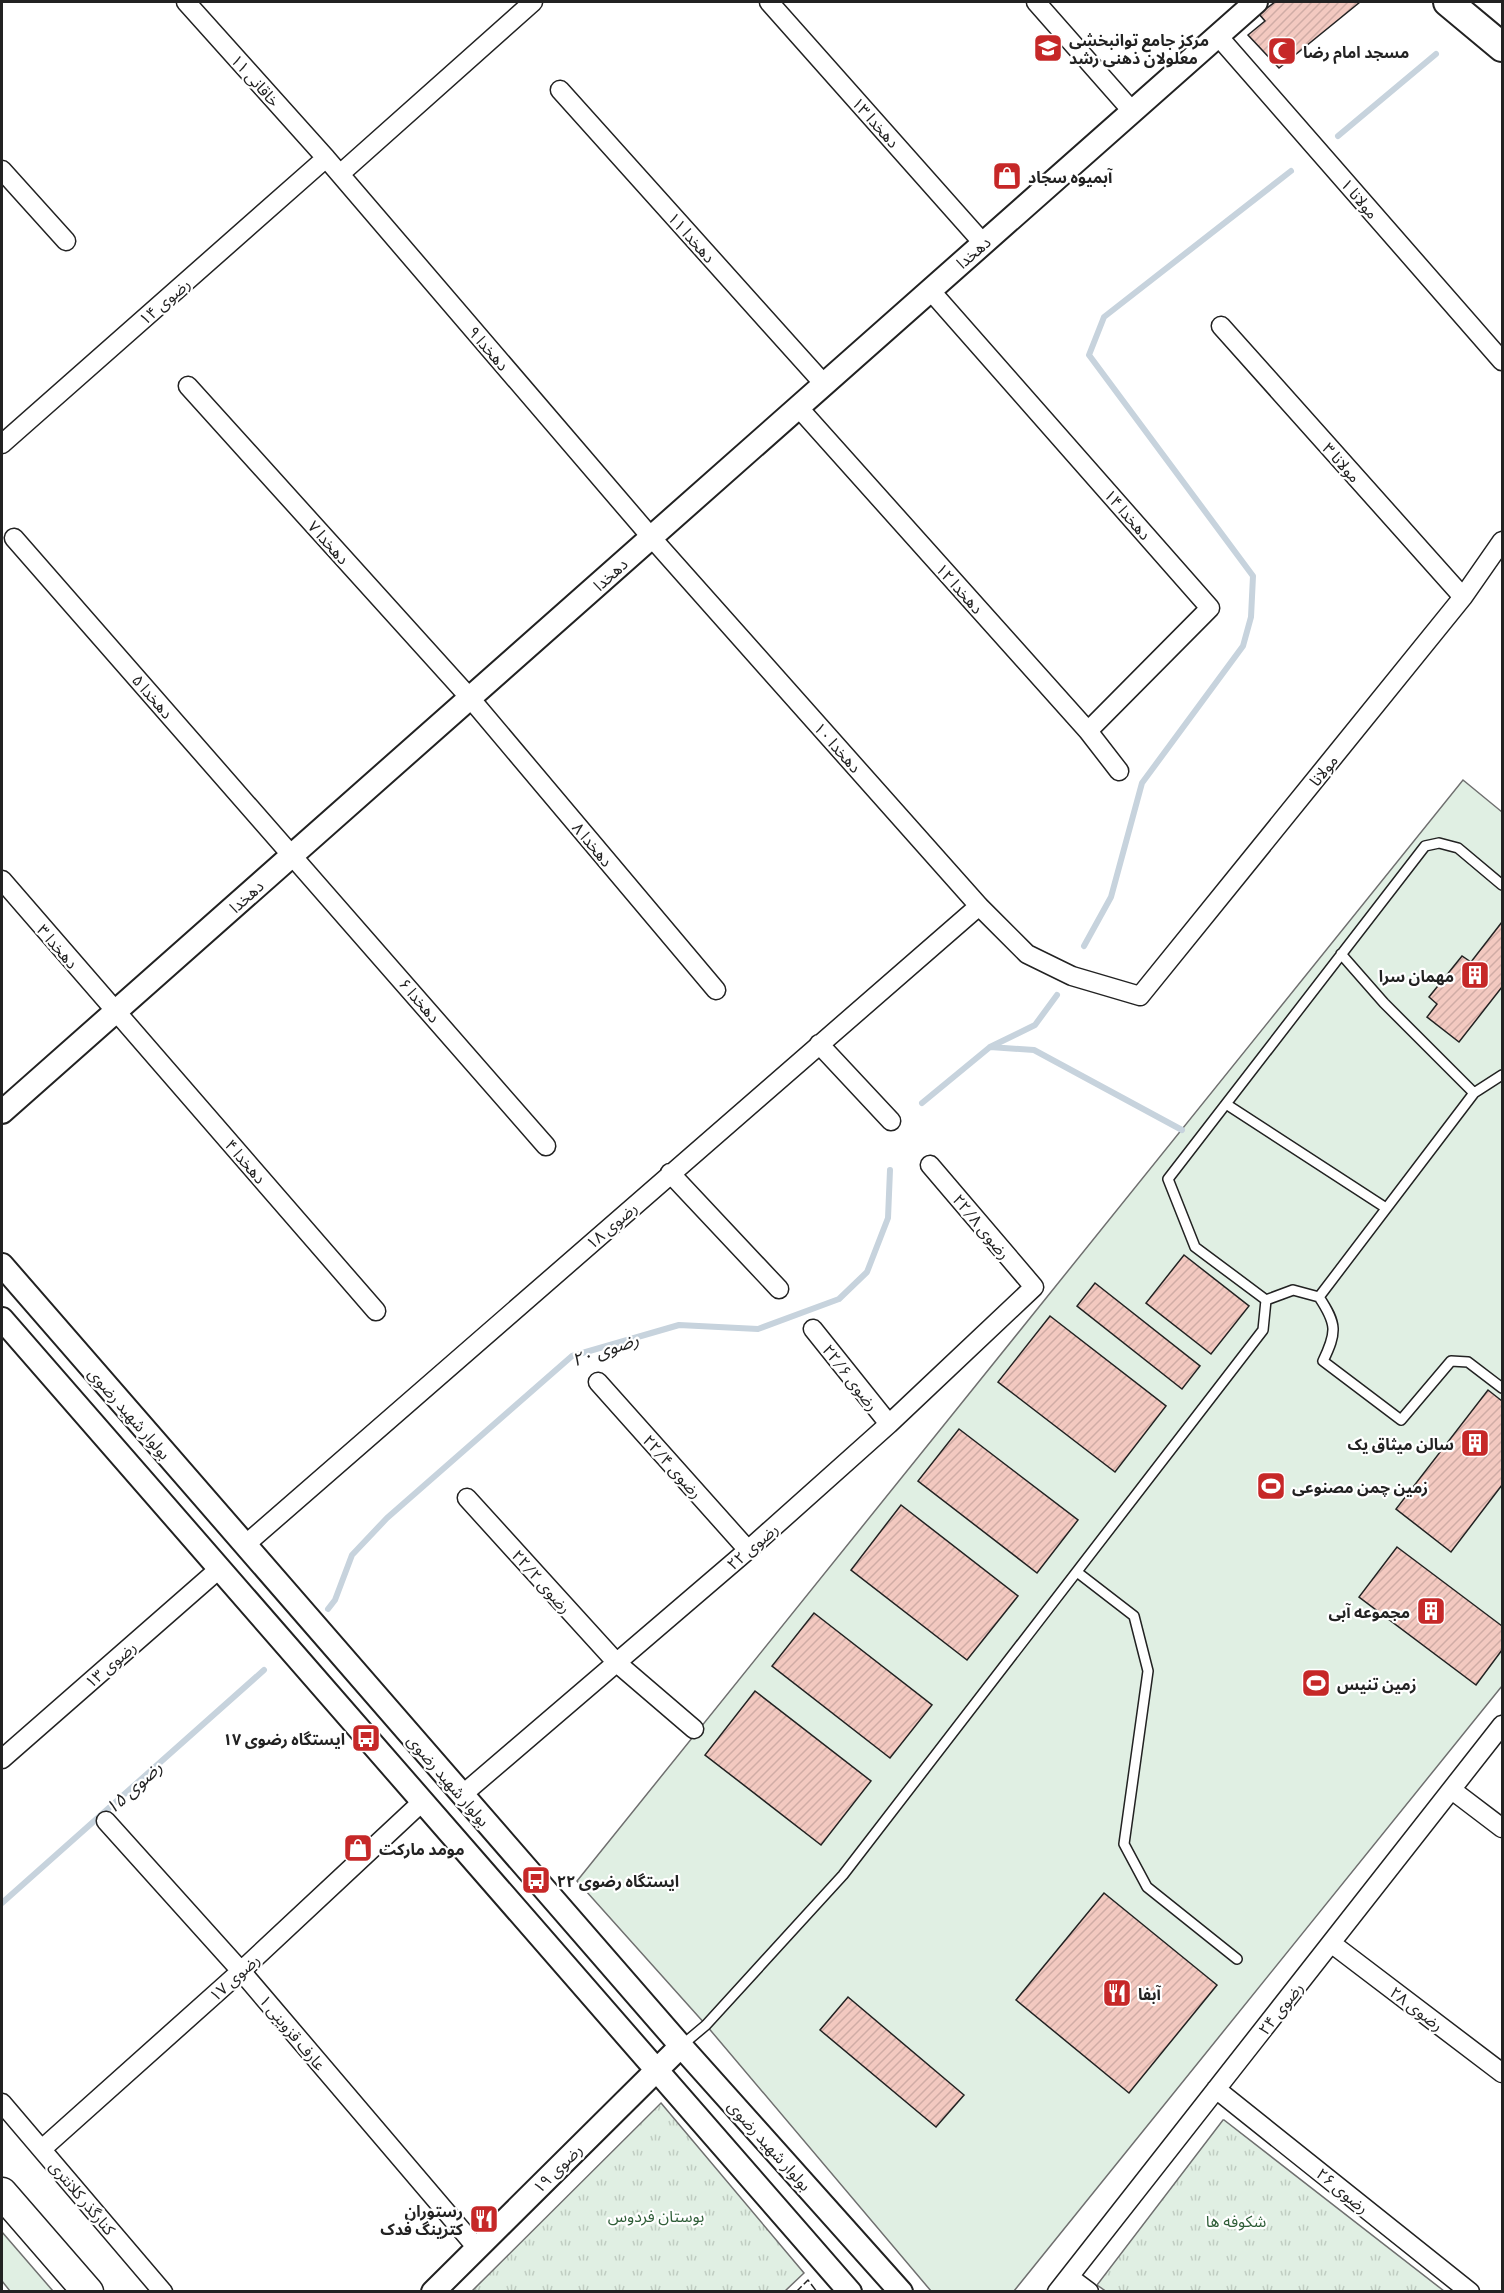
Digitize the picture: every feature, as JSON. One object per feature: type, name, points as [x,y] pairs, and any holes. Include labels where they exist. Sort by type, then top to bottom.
[{"type":"highway","points":[[2,2193],[88,2292]]},
{"type":"main road","points":[[1448,2],[1503,47]]},
{"type":"street","name":"خاقانی ۱۱","points":[[186,2],[326,158]]},
{"type":"street","points":[[340,174],[533,2]]},
{"type":"street","name":"دهخدا ۱۳","points":[[769,2],[984,243]]},
{"type":"street","points":[[1036,2],[1132,111]]},
{"type":"street","name":"دهخدا","points":[[2,1112],[1256,2]]},
{"type":"street","name":"مولانا ۱","points":[[1218,36],[1503,361]]},
{"type":"street","name":"دهخدا ۱۱","points":[[560,90],[825,384]]},
{"type":"street","name":"دهخدا ۹","points":[[326,158],[651,537]]},
{"type":"street","name":"رضوی ۱۴","points":[[2,444],[326,158]]},
{"type":"street","points":[[2,170],[66,241]]},
{"type":"street","name":"دهخدا ۱۴","points":[[930,290],[1210,608],[1088,731]]},
{"type":"street","name":"مولانا ۳","points":[[1221,326],[1463,597]]},
{"type":"street","name":"دهخدا ۷","points":[[188,386],[470,698]]},
{"type":"street","name":"دهخدا ۱۲","points":[[798,407],[1088,731],[1119,771]]},
{"type":"street","name":"دهخدا ۱۰","points":[[651,537],[978,906],[1027,954],[1072,976],[1140,996]]},
{"type":"street","name":"دهخدا ۵","points":[[14,538],[293,855]]},
{"type":"street","name":"مولانا","points":[[1140,996],[1463,597],[1503,541]]},
{"type":"street","name":"دهخدا ۸","points":[[470,698],[716,990]]},
{"type":"street","name":"دهخدا ۶","points":[[293,855],[546,1146]]},
{"type":"street","name":"دهخدا ۳","points":[[2,880],[116,1011]]},
{"type":"street","name":"رضوی ۱۸","points":[[245,1545],[978,906]]},
{"type":"street","name":"دهخدا ۴","points":[[116,1011],[376,1311]]},
{"type":"street","points":[[819,1044],[891,1121]]},
{"type":"street","name":"رضوی ۲۲/۸","points":[[930,1165],[1034,1287]]},
{"type":"street","points":[[670,1173],[779,1288]]},
{"type":"street","name":"بولوار شهید رضوی","points":[[2,1265],[681,2046],[901,2292]]},
{"type":"street","name":"رضوی ۲۲","points":[[462,1795],[617,1664],[889,1425],[1034,1287]]},
{"type":"street","points":[[2,1319],[850,2292]]},
{"type":"street","name":"رضوی ۲۲/۶","points":[[813,1329],[889,1425]]},
{"type":"street","name":"رضوی ۲۲/۴","points":[[598,1382],[748,1550]]},
{"type":"street","name":"رضوی ۲۲/۲","points":[[467,1498],[617,1664],[694,1729]]},
{"type":"street","name":"رضوی ۱۳","points":[[2,1759],[219,1569]]},
{"type":"street","name":"رضوی ۲۴","points":[[1063,2284],[1503,1725]]},
{"type":"street","points":[[1452,1790],[1503,1828]]},
{"type":"street","name":"رضوی ۱۷","points":[[42,2149],[241,1971],[422,1802]]},
{"type":"street","name":"عارف قزوینی ۱","points":[[106,1821],[241,1971],[477,2248]]},
{"type":"street","name":"رضوی ۲۸","points":[[1331,1943],[1503,2073]]},
{"type":"street","name":"رضوی ۱۹","points":[[433,2292],[681,2046]]},
{"type":"street","name":"رضوی ۲۶","points":[[1216,2089],[1470,2292]]},
{"type":"street","name":"کنارگذر کلانتری","points":[[2,2103],[163,2292]]},
{"type":"street","points":[[1063,2284],[1089,2292]]},
{"type":"lane","points":[[1266,1300],[1195,1247],[1168,1179],[1425,846],[1439,843],[1458,848],[1503,885]]},
{"type":"lane","points":[[1341,954],[1384,1004],[1474,1093]]},
{"type":"lane","points":[[1318,1297],[1474,1093],[1503,1075]]},
{"type":"lane","points":[[1226,1104],[1386,1208]]},
{"type":"lane","points":[[1266,1300],[1293,1290],[1318,1297],[1331,1316],[1334,1339],[1323,1360],[1401,1420],[1451,1361],[1468,1362],[1503,1388]]},
{"type":"lane","points":[[681,2046],[706,2025],[843,1875],[1263,1330],[1266,1300]]},
{"type":"lane","points":[[1077,1572],[1134,1616],[1148,1671],[1124,1844],[1147,1887],[1237,1959]]},
{"type":"green space","points":[[1463,780],[1502,812],[1502,1686],[1014,2291],[931,2291],[706,2025],[577,1881]]},
{"type":"green space","name":"بوستان فردوس","points":[[661,2103],[804,2273],[785,2291],[472,2291]]},
{"type":"green space","name":"شکوفه ها","points":[[1223,2120],[1444,2291],[1107,2292],[1097,2285]]},
{"type":"green space","points":[[2,2232],[53,2291],[10,2291],[2,2281]]},
{"type":"building","name":"مسجد امام رضا","points":[[1275,2],[1360,2],[1279,68],[1248,35],[1265,21],[1259,14]]},
{"type":"building","name":"مهمان سرا","points":[[1502,922],[1502,987],[1459,1042],[1427,1017],[1437,1004],[1429,997],[1462,956],[1471,962]]},
{"type":"building","points":[[1184,1255],[1249,1306],[1211,1354],[1146,1303]]},
{"type":"building","points":[[1095,1283],[1200,1366],[1182,1389],[1077,1306]]},
{"type":"building","points":[[1050,1316],[1166,1406],[1115,1472],[998,1382]]},
{"type":"building","name":"سالن میثاق یک","points":[[1488,1390],[1502,1401],[1502,1485],[1451,1552],[1396,1509]]},
{"type":"building","points":[[959,1429],[1078,1520],[1037,1573],[918,1481]]},
{"type":"building","points":[[901,1505],[1018,1596],[967,1660],[851,1570]]},
{"type":"building","name":"مجموعه آبی","points":[[1397,1547],[1502,1626],[1502,1650],[1476,1685],[1359,1597]]},
{"type":"building","points":[[814,1613],[932,1705],[890,1758],[772,1666]]},
{"type":"building","points":[[755,1691],[871,1781],[821,1845],[705,1755]]},
{"type":"building","name":"آبفا","points":[[1104,1893],[1217,1985],[1129,2093],[1016,2000]]},
{"type":"building","points":[[848,1997],[964,2095],[936,2127],[820,2030]]},
{"type":"waterway","points":[[1338,136],[1436,54]]},
{"type":"waterway","points":[[1084,946],[1111,897],[1142,783],[1243,646],[1251,617],[1253,576],[1089,355],[1104,317],[1291,171]]},
{"type":"waterway","points":[[922,1103],[990,1047],[1035,1025],[1057,995]]},
{"type":"waterway","points":[[990,1047],[1034,1050],[1182,1130]]},
{"type":"waterway","name":"رضوی ۲۰","points":[[328,1609],[335,1600],[352,1555],[387,1518],[572,1356],[679,1325],[758,1329],[839,1299],[867,1272],[888,1218],[890,1170]]},
{"type":"waterway","name":"رضوی ۱۵","points":[[2,1903],[264,1670]]},
{"type":"fence","points":[[796,2292],[808,2280],[817,2292]]},
{"type":"place","name":"مرکز جامع توانبخشی معلولان ذهنی رشد","points":[[1048,48]]},
{"type":"place","name":"مسجد امام رضا","points":[[1282,51]]},
{"type":"place","name":"آبمیوه سجاد","points":[[1007,176]]},
{"type":"place","name":"مهمان سرا","points":[[1475,975]]},
{"type":"place","name":"سالن میثاق یک","points":[[1475,1443]]},
{"type":"place","name":"زمین چمن مصنوعی","points":[[1271,1486]]},
{"type":"place","name":"مجموعه آبی","points":[[1431,1611]]},
{"type":"place","name":"زمین تنیس","points":[[1316,1683]]},
{"type":"place","name":"ایستگاه رضوی ۱۷","points":[[366,1738]]},
{"type":"place","name":"مومد مارکت","points":[[358,1848]]},
{"type":"place","name":"ایستگاه رضوی ۲۲","points":[[536,1880]]},
{"type":"place","name":"آبفا","points":[[1117,1993]]},
{"type":"place","name":"رستوران کترینگ فدک","points":[[484,2219]]}]
